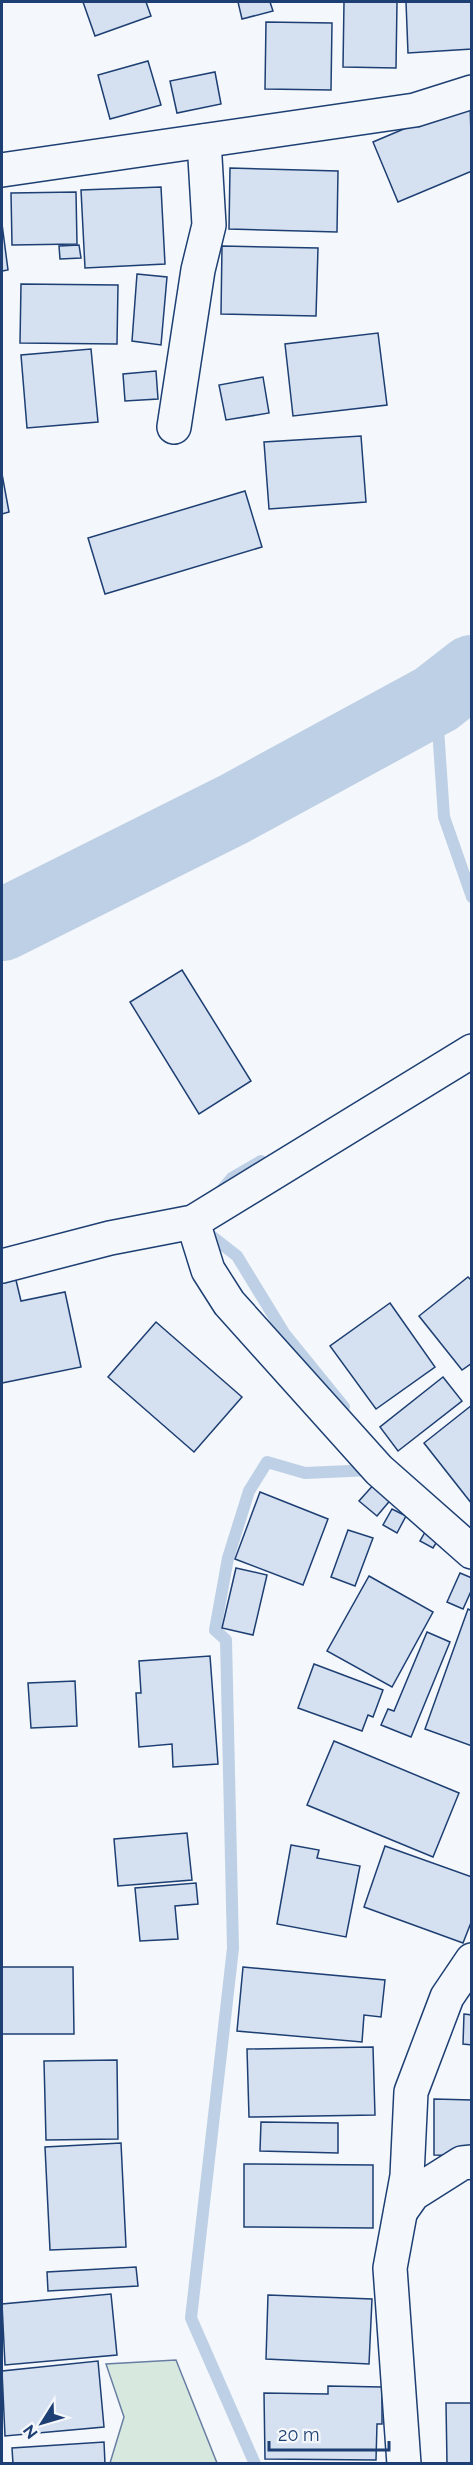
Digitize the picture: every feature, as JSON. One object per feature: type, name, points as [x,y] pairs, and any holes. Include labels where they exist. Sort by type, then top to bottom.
[{"type":"street","points":[[2,170],[415,110],[471,92]]},
{"type":"street","points":[[174,427],[198,270],[209,225],[204,141]]},
{"type":"street","points":[[2,1266],[110,1238],[193,1222],[471,1050]]},
{"type":"street","points":[[193,1222],[208,1270],[229,1303],[379,1470],[471,1552]]},
{"type":"street","points":[[404,2463],[390,2268],[407,2176],[411,2092],[447,1997],[471,1960]]},
{"type":"street","points":[[400,2211],[413,2194],[462,2163],[471,2162]]},
{"type":"shaded area","points":[[176,2360],[217,2463],[110,2463],[124,2417],[106,2364]]},
{"type":"building","points":[[83,2],[146,2],[151,16],[95,36]]},
{"type":"building","points":[[238,2],[270,2],[273,11],[242,19]]},
{"type":"building","points":[[344,2],[397,2],[396,68],[343,67]]},
{"type":"building","points":[[406,2],[472,2],[472,49],[408,53]]},
{"type":"building","points":[[266,22],[332,23],[331,90],[265,89]]},
{"type":"building","points":[[148,61],[161,105],[110,119],[98,75]]},
{"type":"building","points":[[215,72],[221,104],[177,113],[170,81]]},
{"type":"building","points":[[470,101],[472,171],[398,202],[373,142]]},
{"type":"building","points":[[230,168],[338,171],[337,232],[229,229]]},
{"type":"building","points":[[161,187],[165,264],[85,268],[81,190]]},
{"type":"building","points":[[76,192],[77,244],[12,245],[11,193]]},
{"type":"building","points":[[2,224],[8,270],[2,271]]},
{"type":"building","points":[[79,245],[81,258],[60,259],[59,246]]},
{"type":"building","points":[[222,246],[318,248],[316,316],[221,314]]},
{"type":"building","points":[[137,274],[167,277],[161,345],[132,341]]},
{"type":"building","points":[[21,284],[118,285],[117,344],[20,343]]},
{"type":"building","points":[[378,333],[387,405],[293,416],[285,344]]},
{"type":"building","points":[[91,349],[98,422],[27,428],[21,355]]},
{"type":"building","points":[[156,371],[158,399],[125,401],[123,374]]},
{"type":"building","points":[[263,377],[269,413],[226,420],[219,385]]},
{"type":"building","points":[[361,436],[366,502],[269,509],[264,442]]},
{"type":"building","points":[[2,474],[9,512],[2,514]]},
{"type":"building","points":[[245,491],[262,547],[105,594],[88,538]]},
{"type":"building","points":[[182,970],[251,1081],[199,1114],[130,1002]]},
{"type":"building","points":[[15,1276],[21,1301],[65,1292],[81,1367],[2,1383],[2,1279]]},
{"type":"building","points":[[468,1277],[472,1281],[472,1363],[462,1370],[419,1316]]},
{"type":"building","points":[[390,1303],[435,1367],[376,1409],[330,1346]]},
{"type":"building","points":[[156,1322],[242,1397],[194,1452],[108,1377]]},
{"type":"building","points":[[443,1377],[462,1401],[398,1451],[380,1427]]},
{"type":"building","points":[[472,1405],[472,1504],[424,1443]]},
{"type":"building","points":[[376,1482],[393,1497],[377,1516],[359,1501]]},
{"type":"building","points":[[260,1492],[328,1519],[303,1585],[235,1559]]},
{"type":"building","points":[[392,1509],[406,1516],[397,1533],[383,1525]]},
{"type":"building","points":[[428,1527],[441,1535],[433,1548],[420,1541]]},
{"type":"building","points":[[348,1530],[373,1538],[355,1586],[331,1577]]},
{"type":"building","points":[[236,1568],[267,1575],[253,1635],[222,1628]]},
{"type":"building","points":[[460,1573],[472,1578],[472,1589],[463,1609],[447,1602]]},
{"type":"building","points":[[369,1576],[433,1612],[392,1687],[327,1651]]},
{"type":"building","points":[[468,1609],[472,1611],[472,1746],[425,1729]]},
{"type":"building","points":[[427,1632],[450,1642],[411,1737],[381,1725],[388,1709],[394,1711]]},
{"type":"building","points":[[210,1656],[218,1764],[173,1767],[172,1744],[139,1747],[136,1693],[141,1693],[139,1661]]},
{"type":"building","points":[[314,1664],[383,1690],[373,1717],[368,1715],[362,1731],[298,1708]]},
{"type":"building","points":[[75,1681],[77,1726],[31,1728],[28,1683]]},
{"type":"building","points":[[334,1741],[459,1793],[433,1857],[307,1805]]},
{"type":"building","points":[[187,1833],[192,1880],[118,1886],[114,1839]]},
{"type":"building","points":[[291,1845],[319,1850],[317,1858],[360,1866],[346,1937],[277,1924]]},
{"type":"building","points":[[385,1846],[472,1877],[472,1920],[463,1943],[364,1907]]},
{"type":"building","points":[[196,1883],[198,1904],[175,1906],[178,1939],[140,1941],[135,1888]]},
{"type":"building","points":[[2,1967],[73,1967],[74,2034],[2,2034]]},
{"type":"building","points":[[243,1967],[385,1980],[381,2017],[364,2015],[362,2042],[237,2031]]},
{"type":"building","points":[[464,2014],[472,2015],[472,2045],[463,2044]]},
{"type":"building","points":[[373,2047],[375,2115],[249,2117],[247,2049]]},
{"type":"building","points":[[117,2060],[118,2139],[46,2140],[44,2061]]},
{"type":"building","points":[[434,2099],[472,2100],[472,2156],[434,2155]]},
{"type":"building","points":[[261,2122],[338,2123],[338,2153],[260,2151]]},
{"type":"building","points":[[121,2143],[126,2247],[50,2250],[45,2147]]},
{"type":"building","points":[[244,2164],[373,2165],[373,2228],[244,2227]]},
{"type":"building","points":[[136,2267],[138,2286],[48,2291],[47,2272]]},
{"type":"building","points":[[111,2294],[117,2355],[5,2365],[2,2304]]},
{"type":"building","points":[[268,2295],[372,2299],[369,2364],[266,2359]]},
{"type":"building","points":[[98,2361],[104,2427],[5,2436],[2,2371]]},
{"type":"building","points":[[328,2386],[382,2387],[382,2424],[377,2424],[376,2460],[265,2459],[264,2393],[328,2394]]},
{"type":"building","points":[[446,2403],[472,2403],[472,2464],[447,2464]]},
{"type":"building","points":[[104,2442],[105,2464],[13,2464],[12,2448]]},
{"type":"waterway","points":[[2,925],[234,809],[436,699],[472,671]]},
{"type":"waterway","points":[[436,699],[444,817],[472,897]]},
{"type":"waterway","points":[[220,1192],[232,1178],[261,1161]]},
{"type":"waterway","points":[[205,1231],[237,1256],[284,1333],[344,1407]]},
{"type":"waterway","points":[[255,2464],[191,2318],[233,1948],[226,1640],[215,1630],[228,1558],[249,1491],[267,1462],[305,1473],[372,1470]]}]
